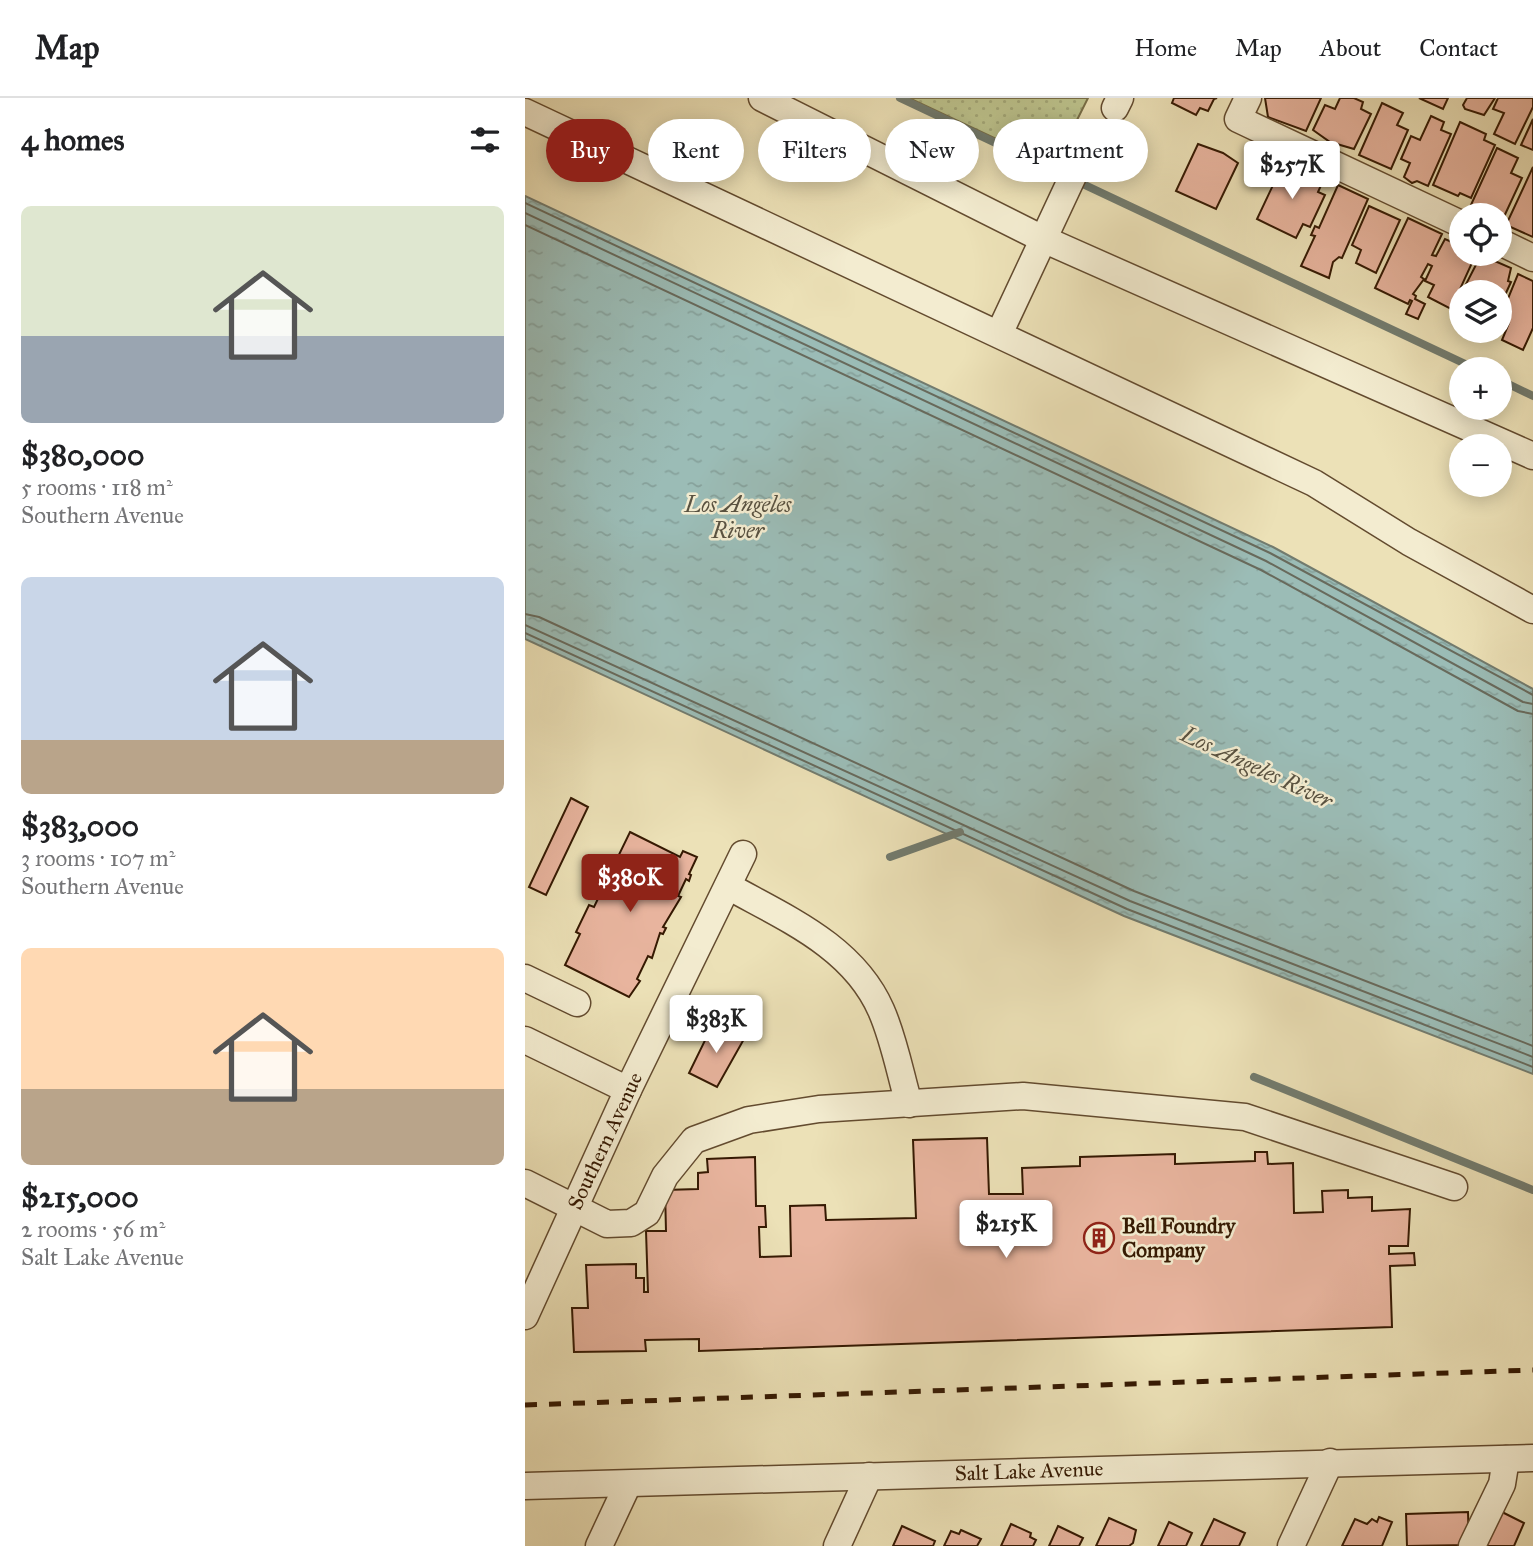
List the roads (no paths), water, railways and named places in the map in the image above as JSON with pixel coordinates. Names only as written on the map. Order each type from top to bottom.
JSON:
[{"type":"street","points":[[762,98],[1043,239],[1533,456]]},
{"type":"street","points":[[1248,98],[1238,119],[1449,218]]},
{"type":"street","points":[[525,112],[1314,483],[1409,542],[1533,610]]},
{"type":"street","points":[[999,334],[1043,239],[1063,182]]},
{"type":"street","points":[[1512,248],[1533,258]]},
{"type":"street","name":"Southern Avenue","points":[[525,1317],[628,1090],[743,854]]},
{"type":"street","points":[[729,886],[796,923],[845,958],[881,1009],[909,1104]]},
{"type":"street","points":[[525,978],[577,1003]]},
{"type":"street","points":[[525,1040],[628,1090]]},
{"type":"street","points":[[525,1182],[607,1224],[631,1223],[647,1213],[666,1177],[694,1140],[749,1120],[819,1109],[1023,1096],[1245,1117],[1454,1187]]},
{"type":"street","name":"Salt Lake Avenue","points":[[525,1486],[1533,1458]]},
{"type":"street","points":[[1472,1546],[1502,1484],[1506,1459]]},
{"type":"street","points":[[1291,1546],[1330,1462]]},
{"type":"street","points":[[837,1546],[869,1476]]},
{"type":"street","points":[[599,1546],[628,1484]]},
{"type":"water","name":"Los Angeles River","points":[[525,196],[1273,547],[1533,689],[1533,1074],[1124,916],[525,639]]},
{"type":"waterway","points":[[900,98],[1450,357]]},
{"type":"waterway","points":[[1512,386],[1533,396]]},
{"type":"waterway","points":[[890,857],[960,832]]},
{"type":"waterway","points":[[1254,1077],[1533,1190]]},
{"type":"railway","points":[[525,1405],[1533,1370]]},
{"type":"place","name":"Bell Foundry Company","points":[[1099,1238]]}]
